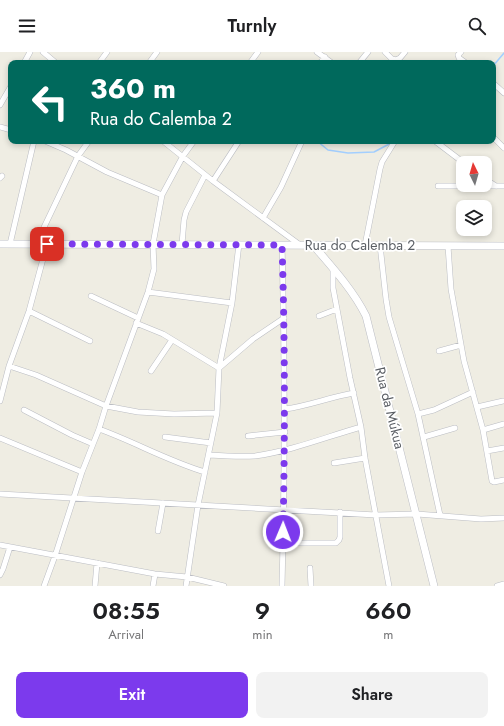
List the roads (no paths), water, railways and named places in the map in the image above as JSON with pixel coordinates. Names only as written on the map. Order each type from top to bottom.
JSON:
[{"type":"main road","name":"Rua do Calemba 2","points":[[0,244],[504,246]]},
{"type":"main road","name":"Rua da Múkua","points":[[313,245],[360,304],[366,316],[434,586]]},
{"type":"street","points":[[43,52],[52,60]]},
{"type":"street","points":[[317,52],[328,60]]},
{"type":"street","points":[[361,60],[368,52]]},
{"type":"street","points":[[385,52],[392,59],[396,60],[405,52]]},
{"type":"street","points":[[461,52],[458,56],[462,60]]},
{"type":"street","points":[[496,86],[504,93]]},
{"type":"street","points":[[0,105],[8,91]]},
{"type":"street","points":[[496,140],[504,148]]},
{"type":"street","points":[[10,244],[33,144]]},
{"type":"street","points":[[52,144],[107,172],[162,194]]},
{"type":"street","points":[[36,244],[78,156],[87,144]]},
{"type":"street","points":[[166,144],[300,245]]},
{"type":"street","points":[[44,586],[82,472],[148,292],[154,269],[153,244],[162,194],[183,156],[192,144]]},
{"type":"street","points":[[213,180],[237,144]]},
{"type":"street","points":[[264,218],[281,187],[301,144]]},
{"type":"street","points":[[365,245],[380,169],[382,162],[393,144]]},
{"type":"street","points":[[439,144],[456,157]]},
{"type":"street","points":[[182,244],[186,212],[205,174]]},
{"type":"street","points":[[492,184],[497,187]]},
{"type":"street","points":[[438,186],[504,186]]},
{"type":"street","points":[[0,400],[9,366],[29,311],[47,244]]},
{"type":"street","points":[[186,586],[198,505],[217,413],[219,368],[232,303],[239,244]]},
{"type":"street","points":[[282,245],[285,409],[282,586]]},
{"type":"street","points":[[380,246],[386,299],[390,317],[424,437],[440,515]]},
{"type":"street","points":[[448,246],[451,290],[461,345],[483,430],[492,481],[504,480]]},
{"type":"street","points":[[332,267],[333,288],[362,427],[366,458],[389,586]]},
{"type":"street","points":[[148,292],[232,303]]},
{"type":"street","points":[[91,296],[163,334],[219,368]]},
{"type":"street","points":[[319,316],[337,309]]},
{"type":"street","points":[[29,311],[90,341]]},
{"type":"street","points":[[219,368],[253,339],[284,318]]},
{"type":"street","points":[[151,371],[172,340]]},
{"type":"street","points":[[439,351],[461,345]]},
{"type":"street","points":[[9,366],[36,375],[106,406],[138,412],[174,414],[217,413]]},
{"type":"street","points":[[418,414],[434,410],[473,392]]},
{"type":"street","points":[[285,409],[305,406],[337,396],[354,393]]},
{"type":"street","points":[[477,407],[503,401]]},
{"type":"street","points":[[24,410],[72,435],[93,444]]},
{"type":"street","points":[[483,430],[504,424]]},
{"type":"street","points":[[209,455],[249,456],[284,449],[362,427]]},
{"type":"street","points":[[424,437],[455,428]]},
{"type":"street","points":[[99,429],[123,438],[175,462],[205,472]]},
{"type":"street","points":[[248,436],[285,432]]},
{"type":"street","points":[[165,436],[212,443]]},
{"type":"street","points":[[0,438],[82,472]]},
{"type":"street","points":[[487,451],[504,448]]},
{"type":"street","points":[[334,463],[366,458]]},
{"type":"street","points":[[0,494],[376,515],[417,514],[481,519],[504,518]]},
{"type":"street","points":[[158,531],[163,503]]},
{"type":"street","points":[[283,543],[336,542],[340,537],[340,512]]},
{"type":"street","points":[[0,545],[97,564],[156,574],[187,577],[224,586]]},
{"type":"street","points":[[0,575],[10,547]]},
{"type":"street","points":[[95,586],[97,564]]},
{"type":"street","points":[[310,568],[311,586]]},
{"type":"street","points":[[153,586],[156,574]]},
{"type":"street","points":[[497,586],[504,584]]},
{"type":"waterway","points":[[496,62],[504,53]]},
{"type":"waterway","points":[[321,144],[328,150],[348,153],[374,152],[389,144]]}]
